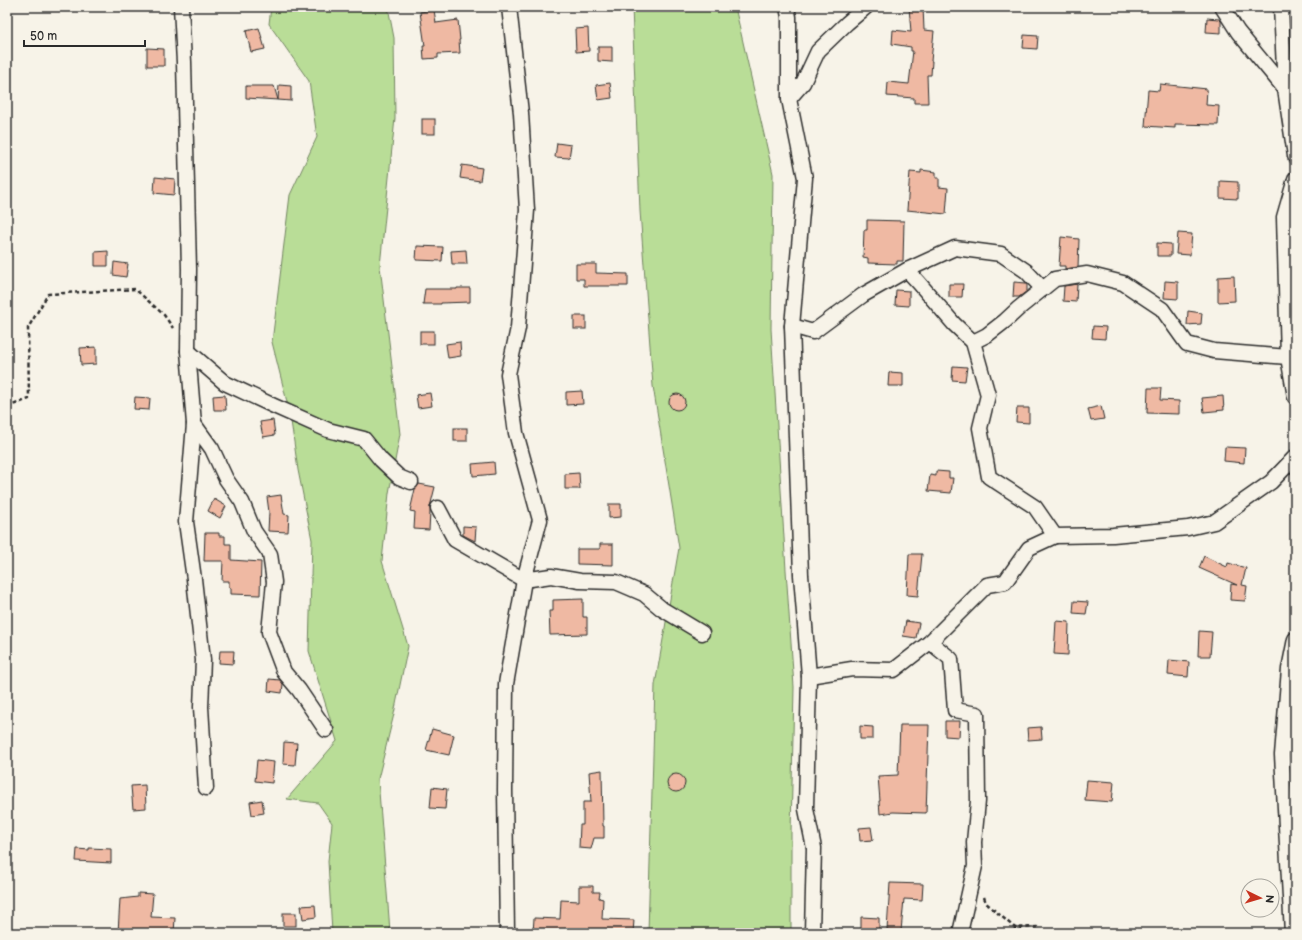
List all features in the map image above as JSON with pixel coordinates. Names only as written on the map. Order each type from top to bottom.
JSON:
[{"type":"street","points":[[181,7],[184,62],[189,254],[188,351],[194,424],[186,522],[203,660],[201,707],[206,788]]},
{"type":"street","points":[[507,933],[505,790],[506,684],[524,580],[540,520],[516,433],[508,374],[518,328],[527,210],[521,113],[510,7]]},
{"type":"street","points":[[786,7],[789,17],[789,99],[805,178],[792,326],[801,575],[809,676],[806,809],[814,848],[812,933]]},
{"type":"street","points":[[789,99],[803,83],[818,51],[866,7]]},
{"type":"street","points":[[1222,7],[1238,32],[1285,89]]},
{"type":"street","points":[[1281,7],[1285,89],[1295,156]]},
{"type":"street","points":[[1295,179],[1284,217],[1288,357],[1295,397]]},
{"type":"street","points":[[792,326],[813,332],[863,295],[907,270],[955,248],[1001,254],[1026,271],[1043,289]]},
{"type":"street","points":[[907,270],[954,324],[973,342],[988,395],[980,428],[989,477],[1035,507],[1055,536]]},
{"type":"street","points":[[973,342],[988,335],[1055,279],[1087,274],[1124,283],[1162,309],[1187,344],[1214,351],[1288,357]]},
{"type":"street","points":[[188,351],[225,383],[328,430],[364,439],[381,460],[399,477],[412,482]]},
{"type":"street","points":[[194,424],[212,449],[226,479],[242,502],[254,531],[270,554],[274,582],[269,632],[284,672],[299,690],[326,730]]},
{"type":"street","points":[[809,676],[852,669],[894,670],[930,642],[987,586],[1005,582],[1029,548],[1055,536],[1113,535],[1188,528],[1214,522],[1271,482],[1295,457]]},
{"type":"street","points":[[438,508],[455,540],[524,580],[551,576],[580,582],[616,582],[644,594],[662,609],[702,633]]},
{"type":"street","points":[[1292,933],[1282,755],[1289,669],[1295,640]]},
{"type":"street","points":[[930,642],[951,659],[956,710],[977,714],[978,801],[974,842],[975,866],[960,933]]},
{"type":"path","points":[[7,407],[29,399],[28,328],[48,294],[135,289],[164,315],[188,351]]},
{"type":"path","points":[[983,895],[986,903],[1015,928],[1037,927],[1040,933]]},
{"type":"green space","points":[[271,7],[388,7],[394,38],[395,118],[380,266],[400,434],[389,493],[382,561],[408,646],[394,714],[378,779],[390,933],[332,933],[328,861],[332,823],[318,803],[287,799],[337,741],[309,651],[312,540],[298,470],[290,414],[272,342],[290,195],[317,137],[309,81],[269,24]]},
{"type":"green space","points":[[632,7],[735,7],[773,174],[771,329],[794,687],[791,833],[791,933],[648,933],[655,685],[679,548],[653,386],[640,211]]},
{"type":"building","points":[[909,7],[923,7],[924,30],[934,31],[931,75],[927,75],[928,103],[914,103],[914,98],[887,96],[888,82],[909,84],[913,51],[911,51],[911,47],[892,44],[893,30],[911,32]]},
{"type":"building","points":[[434,10],[436,23],[458,20],[460,53],[438,54],[438,58],[424,59],[423,46],[425,46],[420,12]]},
{"type":"building","points":[[1207,18],[1219,19],[1221,21],[1221,33],[1206,32]]},
{"type":"building","points":[[259,28],[265,49],[251,52],[246,31]]},
{"type":"building","points":[[588,28],[589,51],[576,52],[575,29]]},
{"type":"building","points":[[1024,35],[1038,36],[1037,49],[1023,48]]},
{"type":"building","points":[[598,47],[612,47],[612,62],[598,61]]},
{"type":"building","points":[[147,48],[164,49],[164,66],[147,66]]},
{"type":"building","points":[[610,83],[612,98],[598,100],[596,85]]},
{"type":"building","points":[[1160,84],[1207,89],[1206,105],[1219,106],[1218,125],[1175,124],[1175,128],[1145,126],[1148,90],[1159,91]]},
{"type":"building","points":[[279,85],[291,86],[291,101],[278,100]]},
{"type":"building","points":[[246,86],[274,86],[278,100],[246,98]]},
{"type":"building","points":[[422,119],[435,119],[435,134],[422,134]]},
{"type":"building","points":[[557,143],[571,145],[569,158],[555,157]]},
{"type":"building","points":[[462,165],[482,168],[480,181],[460,178]]},
{"type":"building","points":[[921,170],[936,172],[936,178],[939,178],[939,187],[948,188],[946,214],[907,210],[910,172],[921,173]]},
{"type":"building","points":[[155,177],[175,179],[174,195],[154,193]]},
{"type":"building","points":[[1220,181],[1238,182],[1238,199],[1220,198]]},
{"type":"building","points":[[867,220],[904,221],[903,261],[897,261],[897,264],[868,263],[868,258],[863,257],[864,230],[867,230]]},
{"type":"building","points":[[1178,233],[1192,234],[1190,255],[1176,254]]},
{"type":"building","points":[[1061,237],[1079,239],[1078,267],[1065,269],[1065,266],[1059,266]]},
{"type":"building","points":[[1157,243],[1171,244],[1171,256],[1157,256]]},
{"type":"building","points":[[417,246],[443,247],[442,261],[416,260]]},
{"type":"building","points":[[466,250],[467,264],[452,264],[451,251]]},
{"type":"building","points":[[108,251],[108,266],[95,266],[95,252]]},
{"type":"building","points":[[114,262],[128,264],[126,277],[113,275]]},
{"type":"building","points":[[576,264],[596,264],[596,273],[628,274],[628,286],[584,286],[584,279],[576,279]]},
{"type":"building","points":[[1234,276],[1235,301],[1218,302],[1218,277]]},
{"type":"building","points":[[1165,281],[1178,282],[1178,299],[1164,298]]},
{"type":"building","points":[[1014,282],[1027,284],[1027,291],[1019,297],[1013,297]]},
{"type":"building","points":[[949,284],[963,284],[962,297],[949,297]]},
{"type":"building","points":[[1077,284],[1076,302],[1063,301],[1064,286]]},
{"type":"building","points":[[470,288],[470,302],[423,304],[425,289]]},
{"type":"building","points":[[896,290],[909,291],[909,306],[895,305]]},
{"type":"building","points":[[1188,311],[1202,313],[1201,324],[1187,325]]},
{"type":"building","points":[[574,316],[586,316],[586,329],[574,329]]},
{"type":"building","points":[[1093,326],[1106,327],[1105,339],[1092,338]]},
{"type":"building","points":[[420,331],[434,331],[434,344],[420,344]]},
{"type":"building","points":[[460,342],[461,356],[448,358],[446,344]]},
{"type":"building","points":[[96,347],[96,364],[81,365],[80,348]]},
{"type":"building","points":[[953,366],[967,367],[965,381],[952,380]]},
{"type":"building","points":[[889,372],[903,373],[903,386],[888,386]]},
{"type":"building","points":[[1148,388],[1161,388],[1160,400],[1179,401],[1179,414],[1147,413]]},
{"type":"building","points":[[582,391],[583,404],[566,405],[566,392]]},
{"type":"building","points":[[430,393],[432,406],[418,408],[416,395]]},
{"type":"building","points":[[674,394],[680,394],[685,399],[683,408],[680,410],[674,410],[669,405],[669,399]]},
{"type":"building","points":[[225,395],[226,410],[214,410],[213,396]]},
{"type":"building","points":[[1223,396],[1224,410],[1204,412],[1202,398]]},
{"type":"building","points":[[135,397],[150,398],[149,410],[134,409]]},
{"type":"building","points":[[1101,406],[1104,419],[1091,421],[1088,409]]},
{"type":"building","points":[[1017,408],[1029,408],[1029,423],[1016,422]]},
{"type":"building","points":[[273,420],[275,435],[263,437],[260,422]]},
{"type":"building","points":[[454,428],[467,428],[467,441],[454,441]]},
{"type":"building","points":[[1225,447],[1245,448],[1244,463],[1224,461]]},
{"type":"building","points":[[494,462],[495,474],[473,476],[472,464]]},
{"type":"building","points":[[936,471],[949,472],[949,478],[953,478],[951,493],[928,491],[930,475],[936,476]]},
{"type":"building","points":[[579,473],[580,489],[565,489],[565,474]]},
{"type":"building","points":[[419,484],[435,487],[430,507],[429,530],[414,529],[415,512],[410,511],[415,489]]},
{"type":"building","points":[[281,495],[284,514],[289,515],[288,532],[268,531],[269,512],[267,497]]},
{"type":"building","points":[[214,499],[226,506],[220,518],[208,511]]},
{"type":"building","points":[[609,504],[621,504],[621,517],[609,518]]},
{"type":"building","points":[[463,526],[476,527],[475,541],[463,535]]},
{"type":"building","points":[[205,533],[219,533],[219,536],[225,536],[225,544],[231,544],[231,560],[261,562],[260,595],[231,594],[229,581],[222,581],[223,561],[204,561]]},
{"type":"building","points":[[600,544],[613,544],[613,565],[577,564],[577,549],[600,549]]},
{"type":"building","points":[[909,554],[922,554],[918,596],[907,595]]},
{"type":"building","points":[[1204,556],[1227,567],[1228,563],[1246,568],[1242,585],[1247,586],[1245,601],[1230,600],[1231,584],[1237,585],[1199,568]]},
{"type":"building","points":[[583,599],[583,617],[587,617],[587,634],[550,635],[549,611],[553,611],[553,600]]},
{"type":"building","points":[[1074,601],[1088,602],[1086,614],[1073,613]]},
{"type":"building","points":[[906,621],[919,623],[916,638],[903,636]]},
{"type":"building","points":[[1056,621],[1069,622],[1068,655],[1054,654]]},
{"type":"building","points":[[1199,631],[1212,632],[1210,656],[1198,656]]},
{"type":"building","points":[[220,651],[234,651],[233,664],[219,663]]},
{"type":"building","points":[[1169,660],[1189,662],[1188,677],[1168,675]]},
{"type":"building","points":[[269,679],[280,680],[283,684],[282,693],[268,691]]},
{"type":"building","points":[[945,721],[960,721],[959,737],[945,736]]},
{"type":"building","points":[[900,725],[929,725],[926,813],[893,812],[880,814],[878,776],[898,775]]},
{"type":"building","points":[[860,726],[873,727],[873,739],[860,739]]},
{"type":"building","points":[[1041,727],[1042,739],[1028,740],[1027,728]]},
{"type":"building","points":[[432,729],[454,735],[449,755],[426,750]]},
{"type":"building","points":[[284,742],[297,743],[295,765],[283,764]]},
{"type":"building","points":[[257,760],[274,762],[272,783],[255,781]]},
{"type":"building","points":[[602,770],[604,838],[594,838],[591,849],[579,848],[580,825],[583,825],[583,802],[591,802],[589,772]]},
{"type":"building","points":[[676,774],[682,777],[685,783],[682,789],[676,792],[670,789],[667,783],[670,777]]},
{"type":"building","points":[[1087,780],[1114,782],[1112,802],[1085,800]]},
{"type":"building","points":[[145,785],[146,808],[133,809],[131,786]]},
{"type":"building","points":[[432,787],[447,789],[445,809],[430,808]]},
{"type":"building","points":[[262,800],[264,813],[252,815],[250,802]]},
{"type":"building","points":[[871,827],[873,840],[860,841],[859,828]]},
{"type":"building","points":[[89,848],[111,849],[111,863],[76,861],[77,849],[89,850]]},
{"type":"building","points":[[890,883],[923,884],[922,900],[904,899],[901,931],[887,930]]},
{"type":"building","points":[[579,886],[593,886],[593,892],[600,892],[599,898],[603,899],[602,919],[634,920],[633,933],[533,933],[534,918],[560,919],[561,900],[579,901]]},
{"type":"building","points":[[138,893],[153,894],[151,917],[175,918],[174,933],[118,933],[120,899],[138,897]]},
{"type":"building","points":[[315,905],[316,917],[303,919],[301,906]]},
{"type":"building","points":[[283,913],[296,913],[296,926],[283,926]]},
{"type":"building","points":[[861,917],[879,918],[879,931],[861,929]]}]
